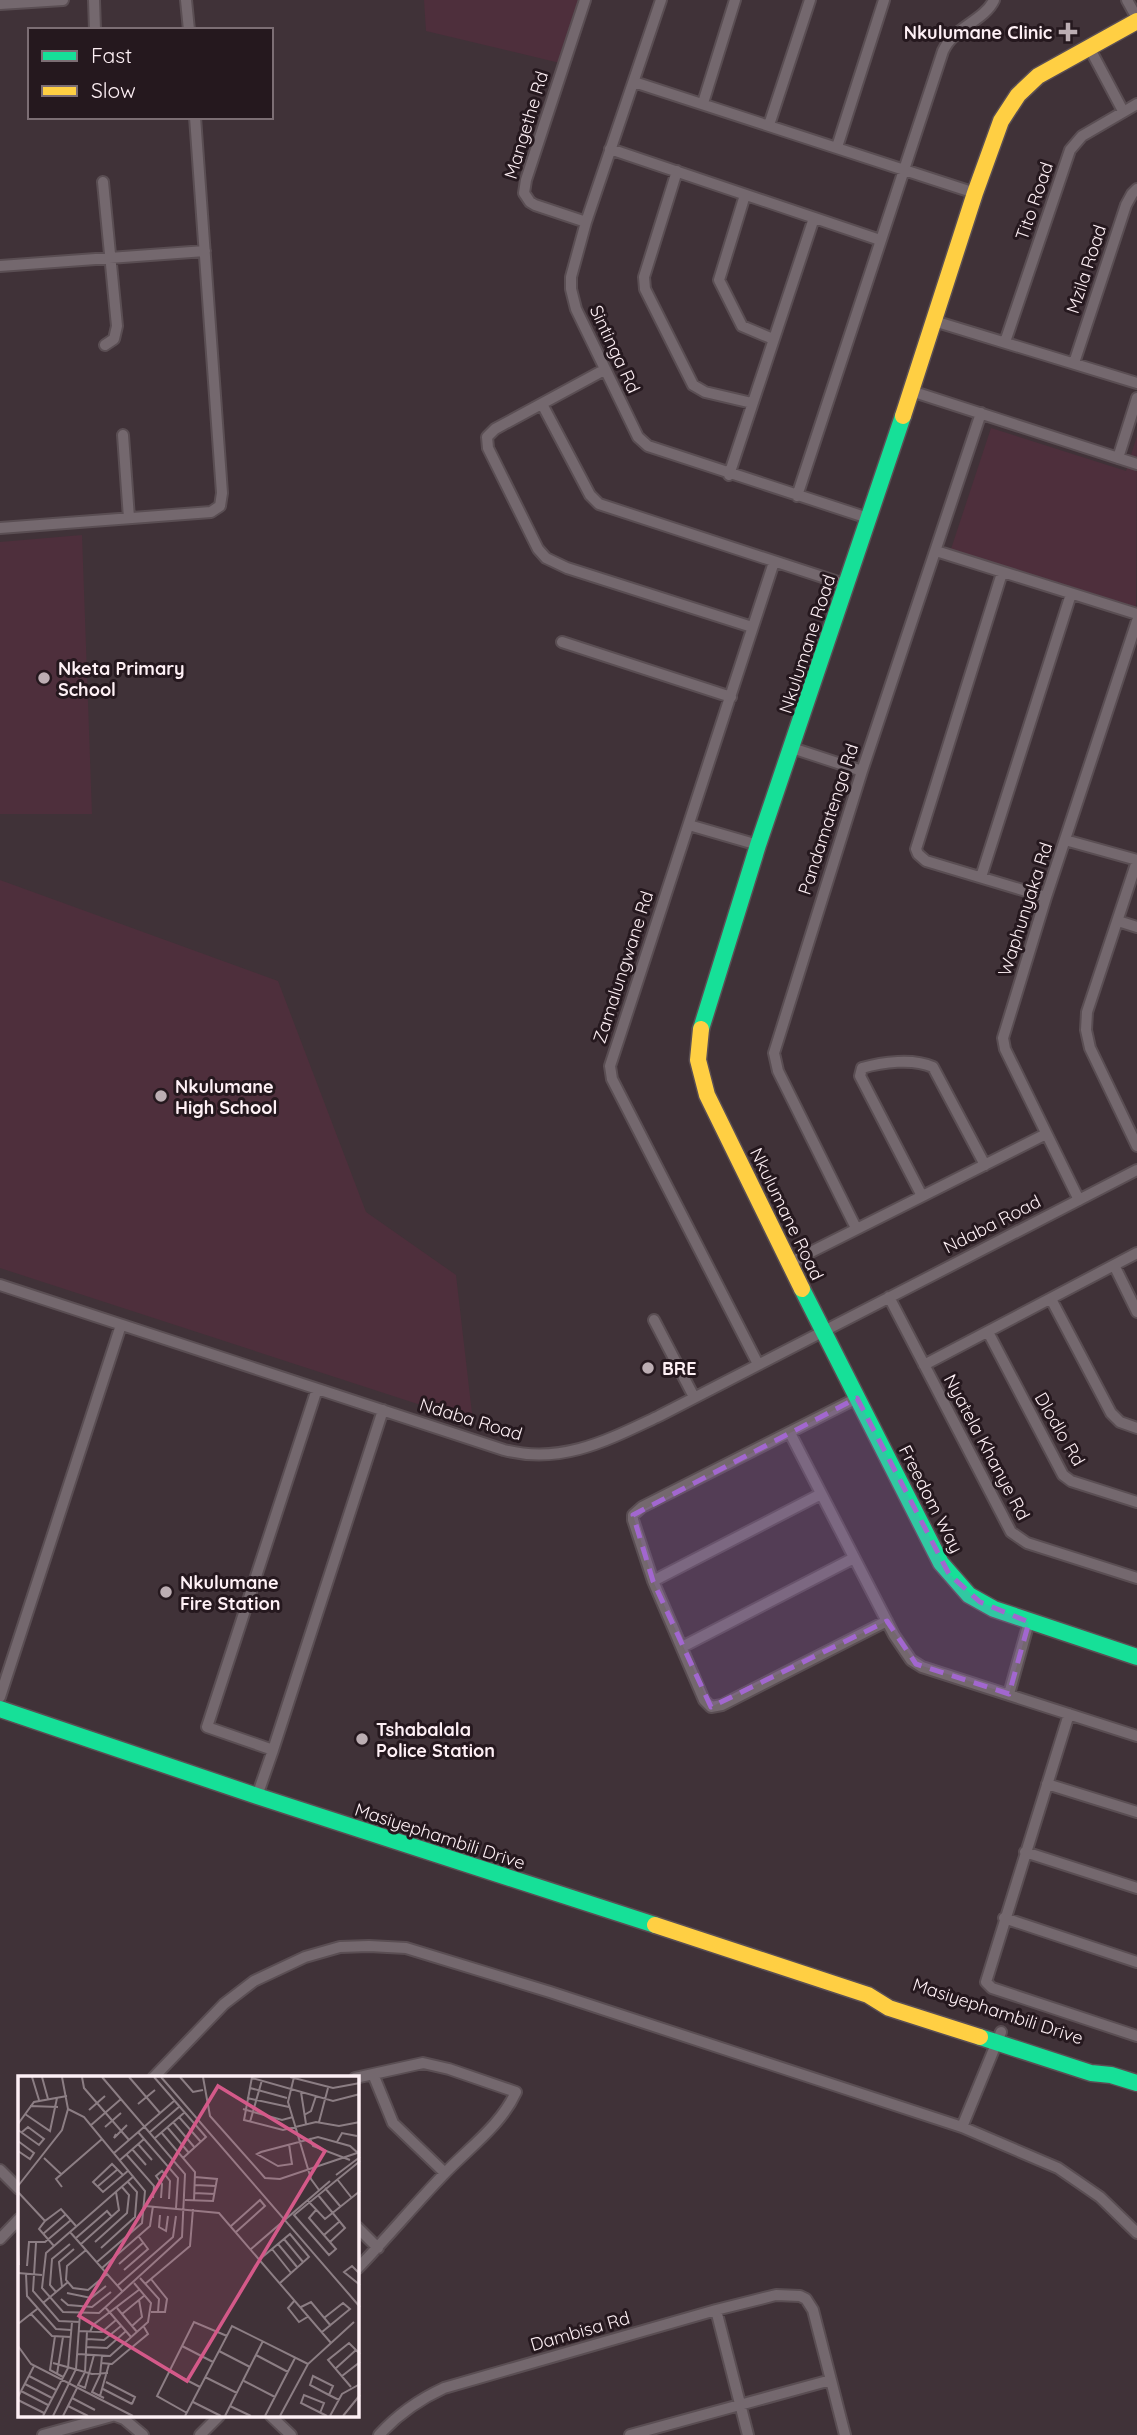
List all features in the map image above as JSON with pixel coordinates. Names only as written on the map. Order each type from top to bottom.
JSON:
[{"type":"street","points":[[0,4],[63,0]]},
{"type":"street","points":[[94,0],[95,28]]},
{"type":"street","points":[[186,0],[189,28]]},
{"type":"street","name":"Mangethe Rd","points":[[585,0],[524,193],[535,205],[586,222]]},
{"type":"street","name":"Sintinga Rd","points":[[661,0],[586,222],[571,277],[576,309],[642,442],[654,450],[868,519]]},
{"type":"street","points":[[702,103],[736,0]]},
{"type":"street","points":[[769,125],[810,0]]},
{"type":"street","points":[[837,147],[884,0]]},
{"type":"street","points":[[797,496],[946,43],[988,9],[994,0]]},
{"type":"street","points":[[1127,0],[1137,19]]},
{"type":"street","name":"Nkulumane Road","points":[[824,1331],[707,1095],[698,1066],[699,1037],[758,845],[1001,121],[1013,102],[1038,76],[1137,19]]},
{"type":"street","points":[[1089,47],[1123,111]]},
{"type":"street","points":[[634,82],[975,193]]},
{"type":"street","name":"Tito Road","points":[[1005,342],[1070,150],[1082,136],[1137,104]]},
{"type":"street","points":[[0,528],[211,512],[220,506],[222,500],[195,119]]},
{"type":"street","points":[[610,149],[880,240]]},
{"type":"street","points":[[677,172],[644,277],[645,289],[693,385],[705,392],[752,403]]},
{"type":"street","points":[[103,182],[117,326],[114,339],[105,345]]},
{"type":"street","name":"Mzila Road","points":[[1074,363],[1126,205],[1137,190]]},
{"type":"street","points":[[746,195],[719,280],[742,326],[774,339]]},
{"type":"street","points":[[729,475],[814,218]]},
{"type":"street","points":[[0,266],[205,251]]},
{"type":"street","points":[[934,321],[1137,383]]},
{"type":"street","points":[[604,370],[495,429],[487,437],[534,544],[541,554],[552,562],[582,574],[752,627]]},
{"type":"street","points":[[911,391],[1137,464]]},
{"type":"street","points":[[1118,458],[1137,398]]},
{"type":"street","points":[[542,404],[590,495],[599,504],[847,585]]},
{"type":"street","name":"Pandamatenga Rd","points":[[856,1228],[778,1071],[774,1053],[862,771],[981,413]]},
{"type":"street","points":[[123,435],[129,518]]},
{"type":"street","points":[[936,551],[1137,614]]},
{"type":"street","name":"Zamalungwane Rd","points":[[758,1364],[610,1072],[612,1058],[774,562]]},
{"type":"street","points":[[1002,573],[917,842],[918,855],[926,861],[1046,897]]},
{"type":"street","points":[[981,877],[1071,594]]},
{"type":"street","name":"Waphunyaka Rd","points":[[1079,1200],[1005,1049],[1003,1038],[1046,897],[1137,621]]},
{"type":"street","points":[[562,642],[731,697]]},
{"type":"street","points":[[792,748],[862,771]]},
{"type":"street","points":[[689,825],[758,845]]},
{"type":"street","points":[[1065,840],[1137,860],[1087,1013],[1086,1030],[1090,1048],[1137,1146]]},
{"type":"street","points":[[1118,921],[1137,927]]},
{"type":"street","points":[[922,1196],[860,1076],[862,1068],[900,1062],[923,1063],[933,1067],[985,1164]]},
{"type":"street","points":[[789,1263],[1046,1134]]},
{"type":"street","name":"Ndaba Road","points":[[0,1286],[504,1450],[536,1456],[554,1455],[600,1442],[659,1416],[1137,1170]]},
{"type":"street","points":[[924,1365],[1137,1253]]},
{"type":"street","points":[[1114,1265],[1137,1311]]},
{"type":"street","name":"Nyatela Khanye Rd","points":[[889,1297],[1011,1532],[1027,1543],[1137,1578]]},
{"type":"street","points":[[1051,1298],[1111,1413],[1120,1422],[1137,1428]]},
{"type":"street","points":[[654,1320],[694,1398]]},
{"type":"street","points":[[0,1698],[121,1325]]},
{"type":"street","name":"Freedom Way","points":[[824,1331],[949,1574],[980,1602],[1029,1622],[1137,1657]]},
{"type":"street","name":"Dlodlo Rd","points":[[988,1332],[1063,1475],[1071,1481],[1137,1502]]},
{"type":"street","points":[[273,1750],[207,1727],[317,1389]]},
{"type":"street","points":[[857,1398],[637,1511],[633,1515],[634,1526],[653,1581],[707,1705],[715,1707],[887,1622]]},
{"type":"street","points":[[257,1796],[383,1410]]},
{"type":"street","points":[[790,1433],[900,1646],[916,1664],[1137,1736]]},
{"type":"street","points":[[653,1581],[821,1494]]},
{"type":"street","points":[[682,1647],[854,1558]]},
{"type":"street","points":[[1009,1694],[1029,1622]]},
{"type":"street","name":"Masiyephambili Drive","points":[[0,1709],[868,1996],[892,1997],[1000,2038],[1094,2063],[1111,2075],[1137,2083]]},
{"type":"street","points":[[1069,1714],[986,1979],[989,1986],[1137,2036]]},
{"type":"street","points":[[1047,1784],[1137,1812]]},
{"type":"street","points":[[1025,1852],[1137,1888]]},
{"type":"street","points":[[1004,1918],[1137,1962]]},
{"type":"street","points":[[155,2076],[224,2004],[254,1981],[305,1958],[340,1947],[405,1948],[550,1992],[962,2127],[1058,2168],[1100,2197],[1137,2233]]},
{"type":"street","points":[[962,2127],[1000,2038]]},
{"type":"street","points":[[359,2077],[423,2063],[516,2092],[496,2123],[359,2267]]},
{"type":"street","points":[[373,2074],[393,2123],[445,2174]]},
{"type":"street","points":[[0,2170],[18,2188]]},
{"type":"street","points":[[0,2239],[18,2220]]},
{"type":"street","points":[[359,2229],[378,2248]]},
{"type":"street","name":"Dambisa Rd","points":[[379,2435],[414,2403],[444,2388],[776,2295],[800,2296],[806,2299],[813,2310],[831,2380]]},
{"type":"street","points":[[716,2310],[748,2435]]},
{"type":"street","points":[[631,2435],[831,2380],[845,2435]]},
{"type":"street","points":[[43,2435],[107,2418]]},
{"type":"street","points":[[121,2418],[143,2435]]},
{"type":"street","points":[[200,2435],[217,2418]]},
{"type":"street","points":[[273,2418],[291,2435]]},
{"type":"highlighted area","points":[[857,1398],[949,1574],[980,1602],[1029,1622],[1009,1694],[916,1664],[887,1621],[711,1707],[653,1581],[633,1515]]},
{"type":"shaded area","points":[[424,0],[582,0],[560,63],[426,31]]},
{"type":"shaded area","points":[[991,428],[1126,471],[1137,436],[1136,607],[951,549]]},
{"type":"shaded area","name":"Nketa Primary School","points":[[82,535],[92,814],[0,814],[0,542]]},
{"type":"shaded area","name":"Nkulumane High School","points":[[0,880],[278,981],[366,1212],[456,1275],[473,1422],[0,1268]]},
{"type":"traffic: fast","points":[[701,1029],[758,845],[903,416]]},
{"type":"traffic: fast","points":[[802,1289],[941,1563],[969,1595],[994,1609],[1137,1657]]},
{"type":"traffic: fast","points":[[0,1709],[257,1796],[655,1925]]},
{"type":"traffic: fast","points":[[980,2037],[1091,2073],[1111,2075],[1137,2083]]},
{"type":"traffic: slow","points":[[903,416],[1001,121],[1018,95],[1038,76],[1137,21]]},
{"type":"traffic: slow","points":[[701,1029],[698,1060],[707,1095],[802,1289]]},
{"type":"traffic: slow","points":[[655,1925],[868,1995],[889,2008],[980,2037]]},
{"type":"place","name":"Nkulumane Clinic","points":[[1068,32]]},
{"type":"place","name":"Nketa Primary School","points":[[44,678]]},
{"type":"place","name":"Nkulumane High School","points":[[161,1096]]},
{"type":"place","name":"BRE","points":[[648,1368]]},
{"type":"place","name":"Nkulumane Fire Station","points":[[166,1592]]},
{"type":"place","name":"Tshabalala Police Station","points":[[362,1739]]}]
